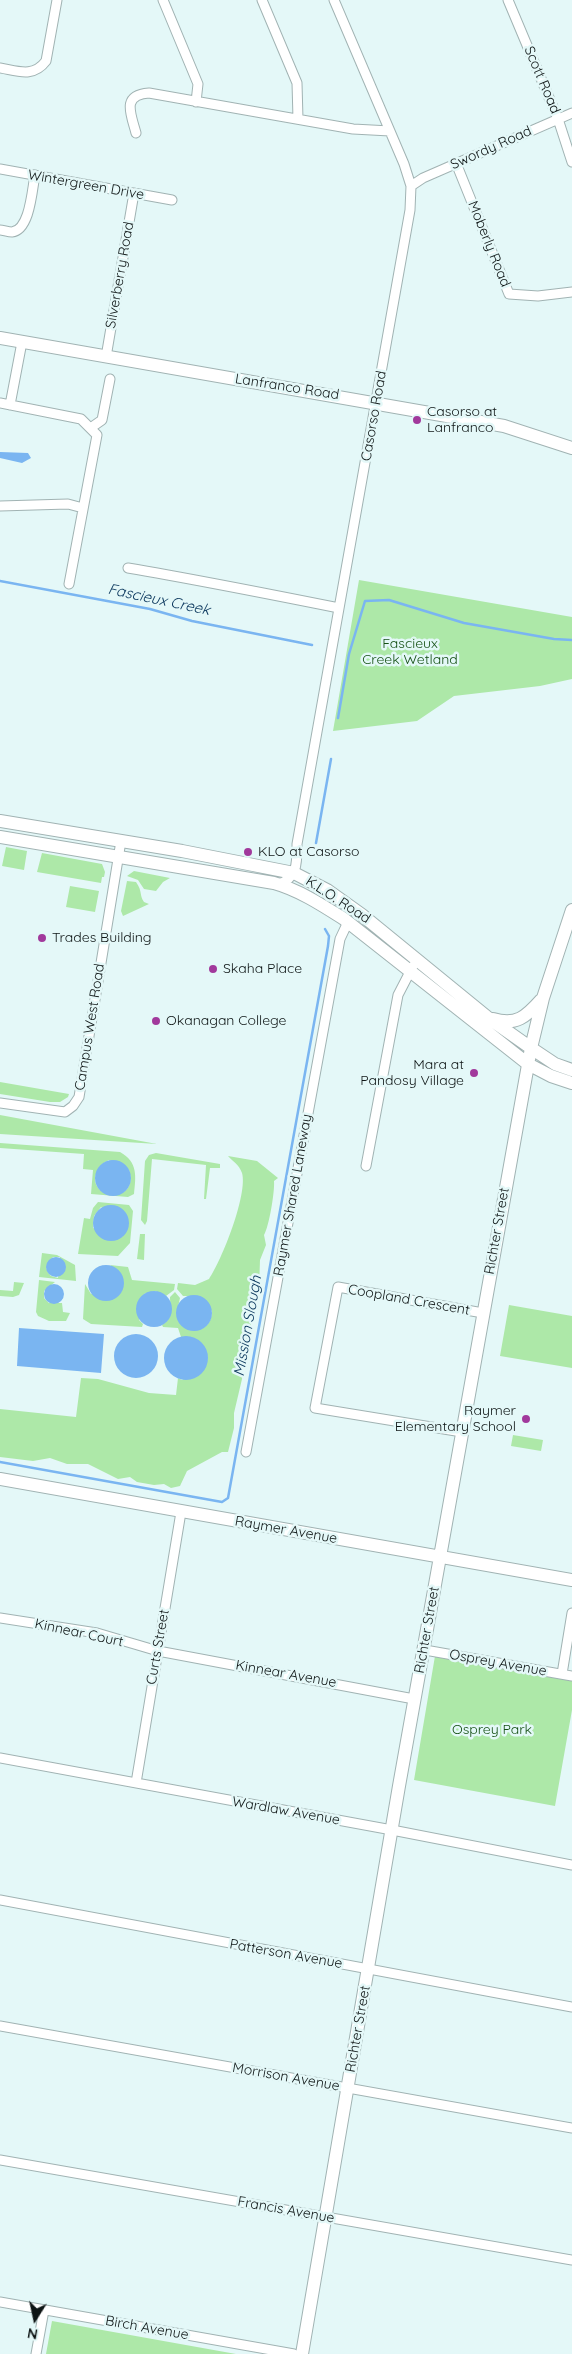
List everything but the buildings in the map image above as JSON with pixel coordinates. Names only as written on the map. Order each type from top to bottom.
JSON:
[{"type":"main road","name":"Lanfranco Road","points":[[0,338],[377,402],[504,426],[572,448]]},
{"type":"main road","name":"K.L.O. Road","points":[[0,821],[289,872],[327,890],[362,914],[487,1017],[555,1064],[572,1070]]},
{"type":"main road","name":"K.L.O. Road","points":[[0,837],[278,884],[318,902],[348,922],[528,1064],[551,1076],[572,1083]]},
{"type":"main road","name":"Richter Street","points":[[302,2354],[414,1699],[425,1650],[528,1064],[543,998],[572,910]]},
{"type":"main road","points":[[487,1017],[505,1023],[520,1020],[530,1013],[543,998]]},
{"type":"main road","name":"Raymer Avenue","points":[[0,1479],[572,1580]]},
{"type":"street","points":[[0,68],[30,73],[40,69],[46,61],[57,0]]},
{"type":"street","points":[[163,0],[198,84],[196,102]]},
{"type":"street","points":[[262,0],[297,83],[298,119]]},
{"type":"street","name":"Casorso Road","points":[[289,872],[297,844],[410,210],[411,186],[390,131],[334,0]]},
{"type":"street","name":"Scott Road","points":[[508,0],[558,119],[572,162]]},
{"type":"street","points":[[136,133],[130,107],[132,98],[138,94],[149,93],[353,129],[390,131]]},
{"type":"street","name":"Swordy Road","points":[[411,186],[423,178],[456,163],[572,113]]},
{"type":"street","name":"Moberly Road","points":[[456,163],[509,294],[538,296],[572,292]]},
{"type":"street","name":"Wintergreen Drive","points":[[0,170],[172,200]]},
{"type":"street","points":[[0,230],[12,232],[20,229],[27,219],[35,175]]},
{"type":"street","name":"Silverberry Road","points":[[106,357],[134,193]]},
{"type":"street","points":[[10,405],[22,342]]},
{"type":"street","points":[[92,427],[102,420],[110,379]]},
{"type":"street","points":[[0,403],[81,419],[92,427],[97,435],[69,584]]},
{"type":"street","points":[[0,506],[68,504],[83,508]]},
{"type":"street","points":[[128,568],[243,587],[281,597],[339,608]]},
{"type":"street","name":"Campus West Road","points":[[0,1103],[65,1112],[73,1106],[78,1097],[121,842]]},
{"type":"street","points":[[278,884],[285,883],[289,872]]},
{"type":"street","name":"Raymer Shared Laneway","points":[[246,1452],[340,938],[348,922]]},
{"type":"street","points":[[366,1166],[398,995],[409,972],[418,960]]},
{"type":"street","name":"Coopland Crescent","points":[[462,1432],[315,1408],[338,1287],[483,1313]]},
{"type":"street","name":"Curts Street","points":[[136,1783],[181,1512]]},
{"type":"street","points":[[562,1674],[572,1613]]},
{"type":"street","name":"Kinnear Court","points":[[0,1618],[96,1633],[158,1651]]},
{"type":"street","name":"Osprey Avenue","points":[[425,1650],[572,1676]]},
{"type":"street","name":"Kinnear Avenue","points":[[158,1651],[414,1699]]},
{"type":"street","name":"Wardlaw Avenue","points":[[0,1758],[572,1865]]},
{"type":"street","name":"Patterson Avenue","points":[[0,1900],[572,2007]]},
{"type":"street","name":"Morrison Avenue","points":[[0,2026],[572,2128]]},
{"type":"street","name":"Francis Avenue","points":[[0,2160],[572,2260]]},
{"type":"street","name":"Birch Avenue","points":[[0,2302],[294,2354]]},
{"type":"street","points":[[36,2354],[44,2310]]},
{"type":"green space","name":"Fascieux Creek Wetland","points":[[359,580],[572,617],[572,679],[540,686],[454,696],[417,721],[333,731]]},
{"type":"green space","points":[[6,847],[27,851],[24,870],[2,866]]},
{"type":"green space","points":[[42,853],[102,864],[105,872],[104,877],[102,877],[101,883],[37,872]]},
{"type":"green space","points":[[134,871],[170,878],[163,882],[156,891],[144,889],[138,880],[127,876]]},
{"type":"green space","points":[[127,881],[136,882],[144,902],[149,904],[123,916],[121,911]]},
{"type":"green space","points":[[70,886],[99,891],[95,912],[66,907]]},
{"type":"green space","points":[[0,1082],[69,1094],[68,1097],[60,1102],[50,1102],[0,1094]]},
{"type":"green space","points":[[0,1115],[157,1144],[0,1134]]},
{"type":"green space","points":[[0,1143],[120,1152],[133,1165],[135,1175],[134,1194],[128,1197],[91,1194],[93,1170],[83,1169],[84,1154],[0,1148]],"holes":[[[109,1160],[129,1170],[130,1181],[127,1189],[121,1193],[106,1193],[99,1189],[96,1183],[96,1174],[98,1169]]]},
{"type":"green space","points":[[156,1153],[220,1164],[220,1168],[210,1168],[206,1199],[204,1199],[206,1165],[152,1159],[147,1221],[145,1225],[141,1220],[145,1161],[149,1155]]},
{"type":"green space","points":[[228,1156],[257,1161],[278,1178],[274,1181],[274,1193],[268,1225],[264,1235],[266,1245],[260,1260],[259,1289],[251,1313],[251,1327],[244,1356],[242,1379],[234,1413],[234,1428],[228,1452],[222,1452],[187,1471],[180,1486],[171,1488],[164,1484],[154,1485],[137,1482],[130,1477],[118,1479],[88,1464],[67,1464],[50,1458],[33,1461],[0,1457],[0,1409],[76,1417],[81,1378],[98,1379],[149,1393],[176,1395],[178,1378],[182,1380],[208,1359],[206,1351],[198,1341],[181,1337],[178,1328],[163,1327],[162,1325],[170,1316],[170,1297],[175,1292],[180,1298],[178,1307],[189,1330],[198,1330],[206,1326],[212,1316],[212,1311],[190,1296],[183,1296],[177,1289],[178,1283],[195,1285],[209,1279],[227,1243],[238,1211],[243,1183],[241,1170]]},
{"type":"green space","points":[[98,1202],[129,1205],[133,1211],[130,1243],[118,1256],[78,1254],[84,1218],[90,1219],[93,1208]],"holes":[[[101,1207],[128,1226],[122,1237],[93,1228],[94,1216]]]},
{"type":"green space","points":[[140,1234],[145,1234],[144,1260],[137,1259]]},
{"type":"green space","points":[[42,1253],[57,1255],[75,1265],[76,1281],[39,1277]],"holes":[[[53,1257],[60,1257],[58,1278],[51,1276],[47,1271],[47,1266]]]},
{"type":"green space","points":[[110,1265],[128,1267],[132,1280],[175,1284],[174,1290],[166,1296],[155,1291],[144,1294],[139,1320],[143,1324],[142,1327],[91,1324],[83,1319],[85,1284],[91,1294],[121,1292],[123,1280],[117,1270]]},
{"type":"green space","points":[[39,1280],[55,1282],[44,1291],[44,1298],[49,1303],[62,1303],[63,1312],[70,1313],[66,1321],[49,1321],[38,1316],[36,1312]]},
{"type":"green space","points":[[14,1282],[24,1283],[19,1295],[13,1297],[0,1296],[0,1290],[13,1291]]},
{"type":"green space","points":[[509,1305],[572,1316],[572,1368],[500,1356]]},
{"type":"green space","points":[[513,1435],[543,1440],[541,1451],[511,1446]]},
{"type":"green space","name":"Osprey Park","points":[[435,1656],[572,1680],[572,1710],[555,1806],[414,1780]]},
{"type":"green space","points":[[52,2321],[236,2354],[46,2354]]},
{"type":"water","points":[[0,452],[28,453],[31,458],[22,463],[0,458]]},
{"type":"water","points":[[113,1160],[120,1161],[126,1165],[130,1171],[130,1185],[126,1191],[120,1195],[113,1196],[106,1195],[100,1191],[96,1185],[95,1178],[96,1171],[100,1165],[106,1161]]},
{"type":"water","points":[[111,1205],[118,1206],[124,1210],[128,1216],[128,1230],[124,1236],[118,1240],[111,1241],[104,1240],[98,1236],[94,1230],[93,1223],[94,1216],[98,1210],[104,1206]]},
{"type":"water","points":[[52,1257],[60,1257],[66,1263],[66,1271],[60,1277],[52,1277],[46,1271],[46,1263]]},
{"type":"water","points":[[106,1265],[113,1266],[119,1270],[123,1276],[123,1290],[119,1296],[113,1300],[106,1301],[99,1300],[93,1296],[89,1290],[88,1283],[89,1276],[93,1270],[99,1266]]},
{"type":"water","points":[[50,1284],[58,1284],[64,1290],[64,1298],[58,1304],[50,1304],[44,1298],[44,1290]]},
{"type":"water","points":[[154,1291],[161,1292],[167,1296],[171,1302],[171,1316],[167,1322],[161,1326],[154,1327],[147,1326],[141,1322],[137,1316],[136,1309],[137,1302],[141,1296],[147,1292]]},
{"type":"water","points":[[194,1295],[201,1296],[207,1300],[211,1306],[211,1320],[207,1326],[201,1330],[194,1331],[187,1330],[181,1326],[177,1320],[176,1313],[177,1306],[181,1300],[187,1296]]},
{"type":"water","points":[[19,1328],[104,1334],[101,1373],[17,1366]]},
{"type":"water","points":[[136,1334],[148,1338],[154,1344],[158,1356],[154,1368],[148,1374],[136,1378],[124,1374],[118,1368],[114,1356],[118,1344],[124,1338]]},
{"type":"water","points":[[186,1336],[198,1340],[204,1346],[208,1358],[204,1370],[198,1376],[186,1380],[174,1376],[168,1370],[164,1358],[168,1346],[174,1340]]},
{"type":"waterway","name":"Fascieux Creek","points":[[0,581],[150,609],[192,621],[312,645]]},
{"type":"waterway","name":"Fascieux Creek","points":[[338,718],[349,654],[365,601],[389,600],[464,623],[554,639],[572,640]]},
{"type":"waterway","name":"Mission Slough","points":[[316,843],[331,759]]},
{"type":"waterway","name":"Mission Slough","points":[[0,1462],[222,1502],[228,1498],[328,946],[329,936],[325,929]]},
{"type":"place","name":"Casorso at Lanfranco","points":[[417,420]]},
{"type":"place","name":"KLO at Casorso","points":[[248,852]]},
{"type":"place","name":"Trades Building","points":[[42,938]]},
{"type":"place","name":"Skaha Place","points":[[213,969]]},
{"type":"place","name":"Okanagan College","points":[[156,1021]]},
{"type":"place","name":"Mara at Pandosy Village","points":[[474,1073]]},
{"type":"place","name":"Raymer Elementary School","points":[[526,1419]]}]
